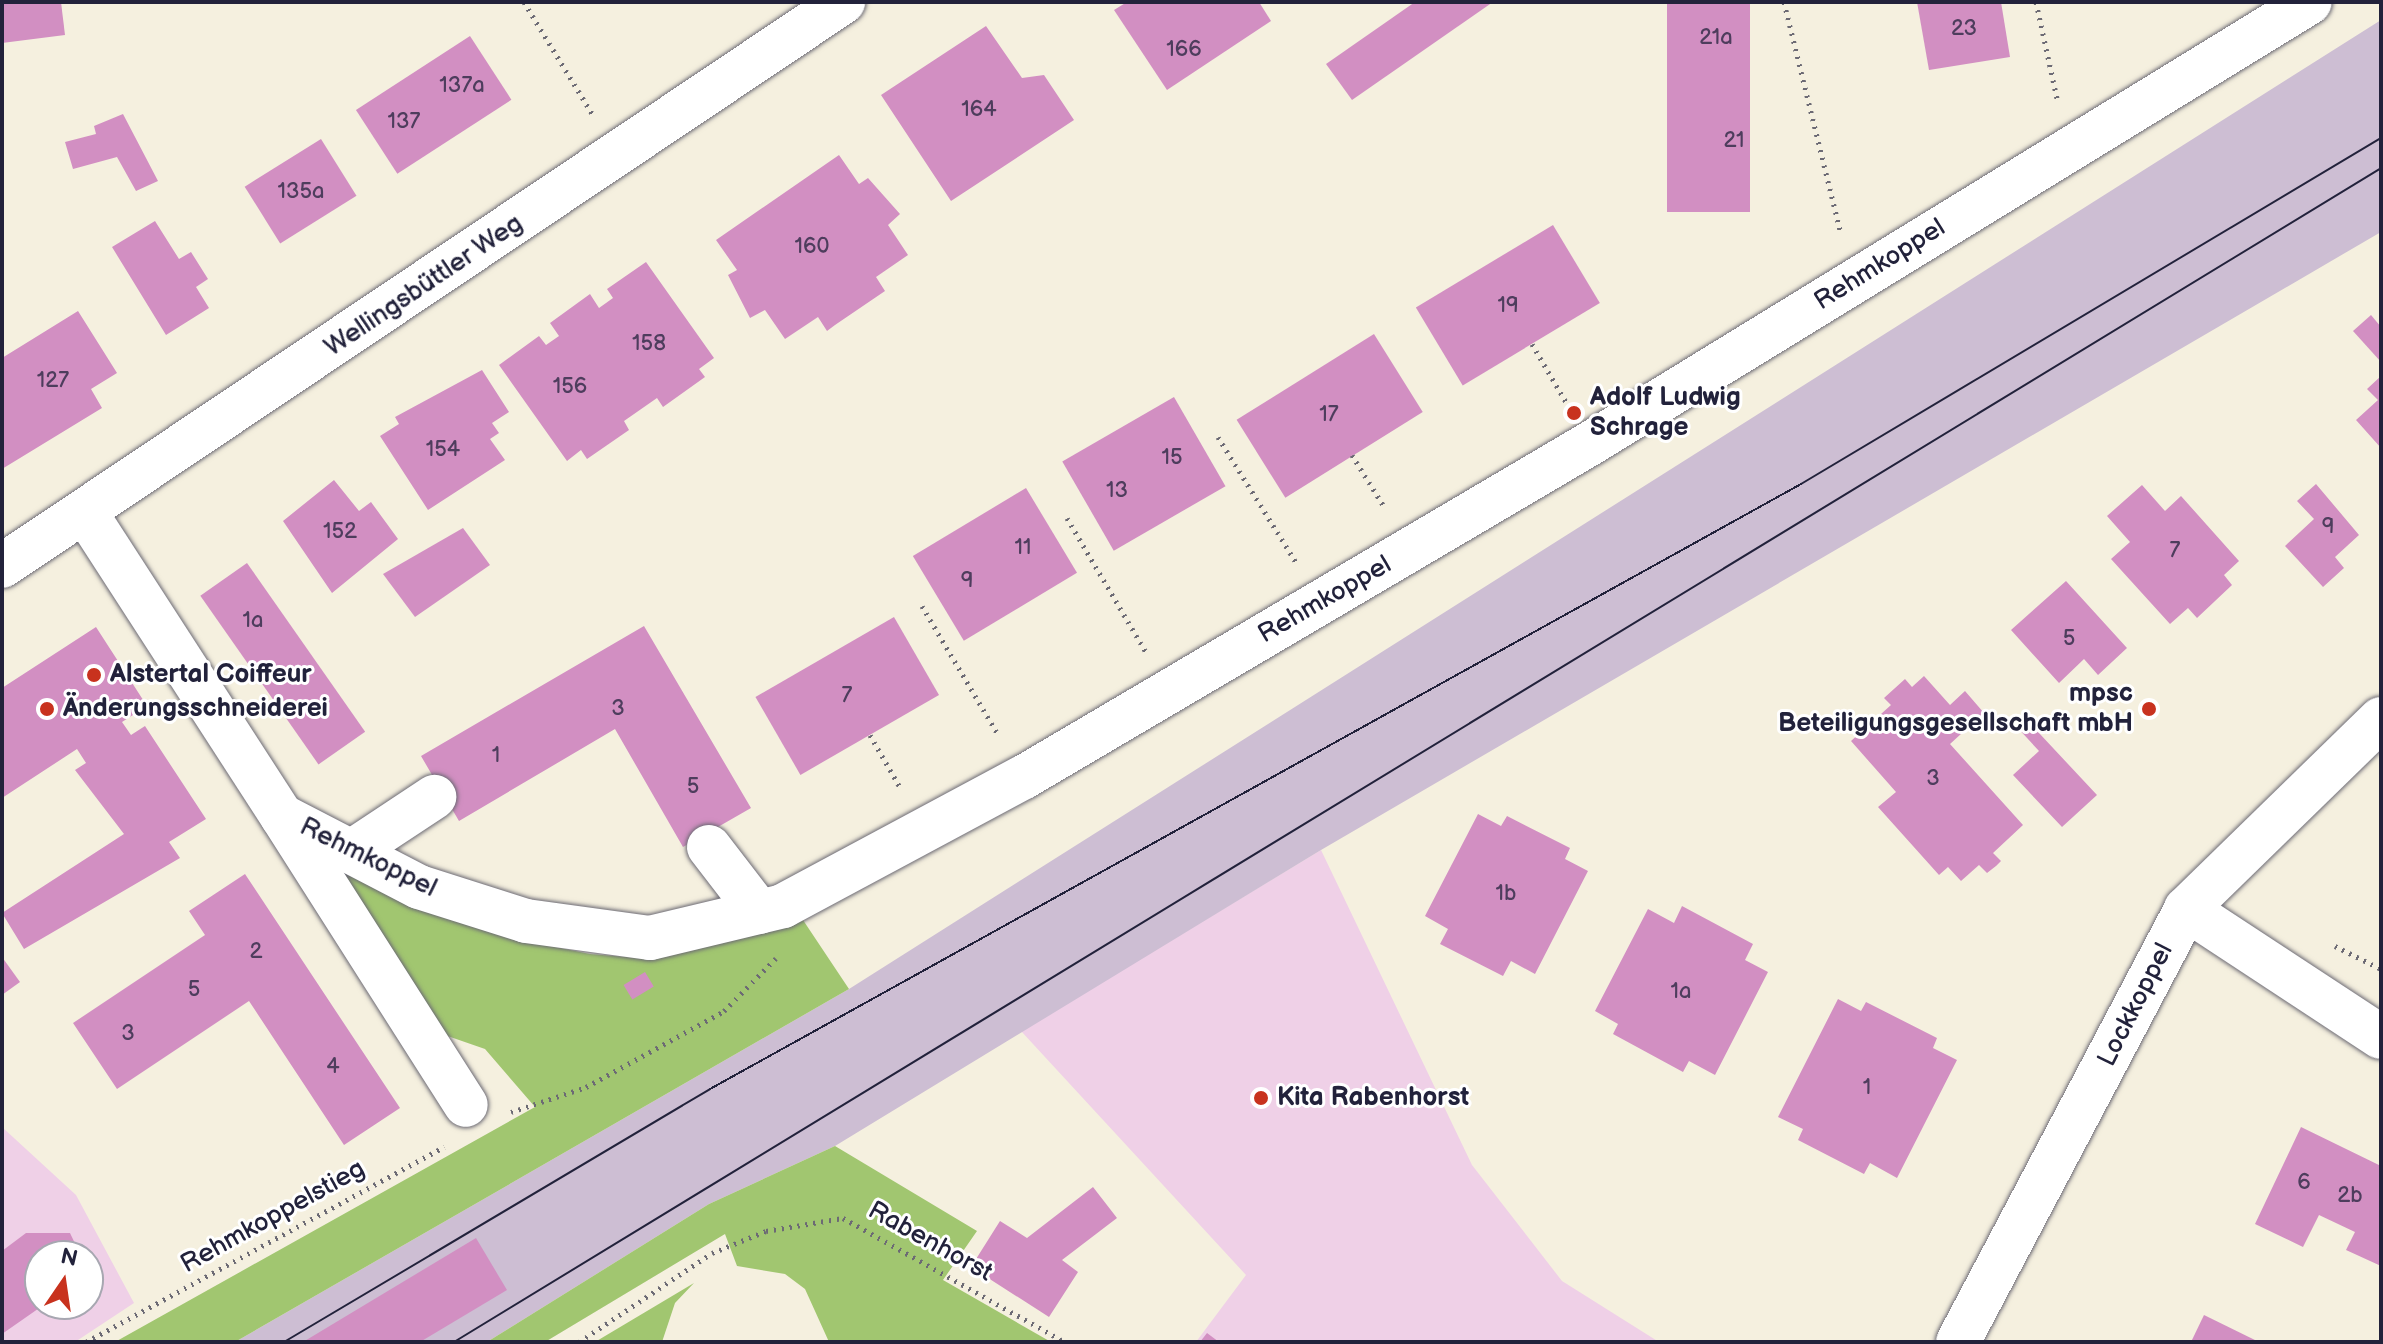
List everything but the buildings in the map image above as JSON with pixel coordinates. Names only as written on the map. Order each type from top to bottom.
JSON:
[{"type":"street","name":"Wellingsbüttler Weg","points":[[2,566],[619,156],[843,2]]},
{"type":"street","name":"Rehmkoppel","points":[[282,816],[419,887],[526,921],[650,938],[759,912],[805,894],[1024,777],[1411,550],[2310,2]]},
{"type":"street","name":"Rehmkoppel","points":[[85,512],[282,816],[473,1121]]},
{"type":"street","name":"Lockkoppel","points":[[1958,1342],[2186,909],[2381,719]]},
{"type":"street","points":[[351,852],[434,797]]},
{"type":"street","points":[[709,847],[759,912]]},
{"type":"street","points":[[2186,909],[2381,1037]]},
{"type":"path","points":[[524,2],[619,156]]},
{"type":"path","points":[[1784,2],[1853,282]]},
{"type":"path","points":[[2036,2],[2068,150]]},
{"type":"path","points":[[1532,344],[1591,443]]},
{"type":"path","points":[[1218,437],[1321,602]]},
{"type":"path","points":[[1352,455],[1411,550]]},
{"type":"path","points":[[1067,518],[1169,692]]},
{"type":"path","points":[[922,606],[1024,777]]},
{"type":"path","points":[[870,735],[925,830]]},
{"type":"path","name":"Rehmkoppelstieg","points":[[86,1342],[473,1121],[586,1087],[724,1011],[787,947],[805,894]]},
{"type":"path","points":[[2331,944],[2381,969]]},
{"type":"path","name":"Rabenhorst","points":[[579,1342],[712,1253],[766,1231],[843,1218],[1065,1342]]},
{"type":"shaded area","points":[[2381,20],[2381,232],[1321,850],[835,1146],[709,1204],[487,1342],[235,1342],[849,989]]},
{"type":"shaded area","name":"Kita Rabenhorst","points":[[1321,850],[1472,1165],[1562,1281],[1659,1342],[1196,1342],[1246,1275],[1021,1031]]},
{"type":"shaded area","points":[[2,1127],[76,1195],[100,1240],[24,1240],[24,1320],[104,1320],[104,1247],[134,1303],[75,1342],[2,1342]]},
{"type":"green space","points":[[341,871],[531,942],[590,954],[651,959],[803,920],[849,989],[235,1342],[115,1342],[535,1107],[485,1049],[436,1032]]},
{"type":"green space","points":[[835,1146],[977,1231],[943,1280],[1051,1342],[829,1342],[805,1289],[785,1274],[737,1266],[725,1234],[545,1342],[487,1342],[709,1204]]},
{"type":"green space","points":[[694,1283],[675,1303],[662,1342],[595,1342]]},
{"type":"tram line","points":[[284,1342],[710,1089],[1801,484],[2381,138]]},
{"type":"tram line","points":[[454,1342],[2381,168]]},
{"type":"place","name":"Adolf Ludwig Schrage","points":[[1574,413]]},
{"type":"place","name":"Alstertal Coiffeur","points":[[94,675]]},
{"type":"place","name":"Änderungsschneiderei","points":[[47,709]]},
{"type":"place","name":"mpsc Beteiligungsgesellschaft mbH","points":[[2149,709]]},
{"type":"place","name":"Kita Rabenhorst","points":[[1261,1098]]}]
